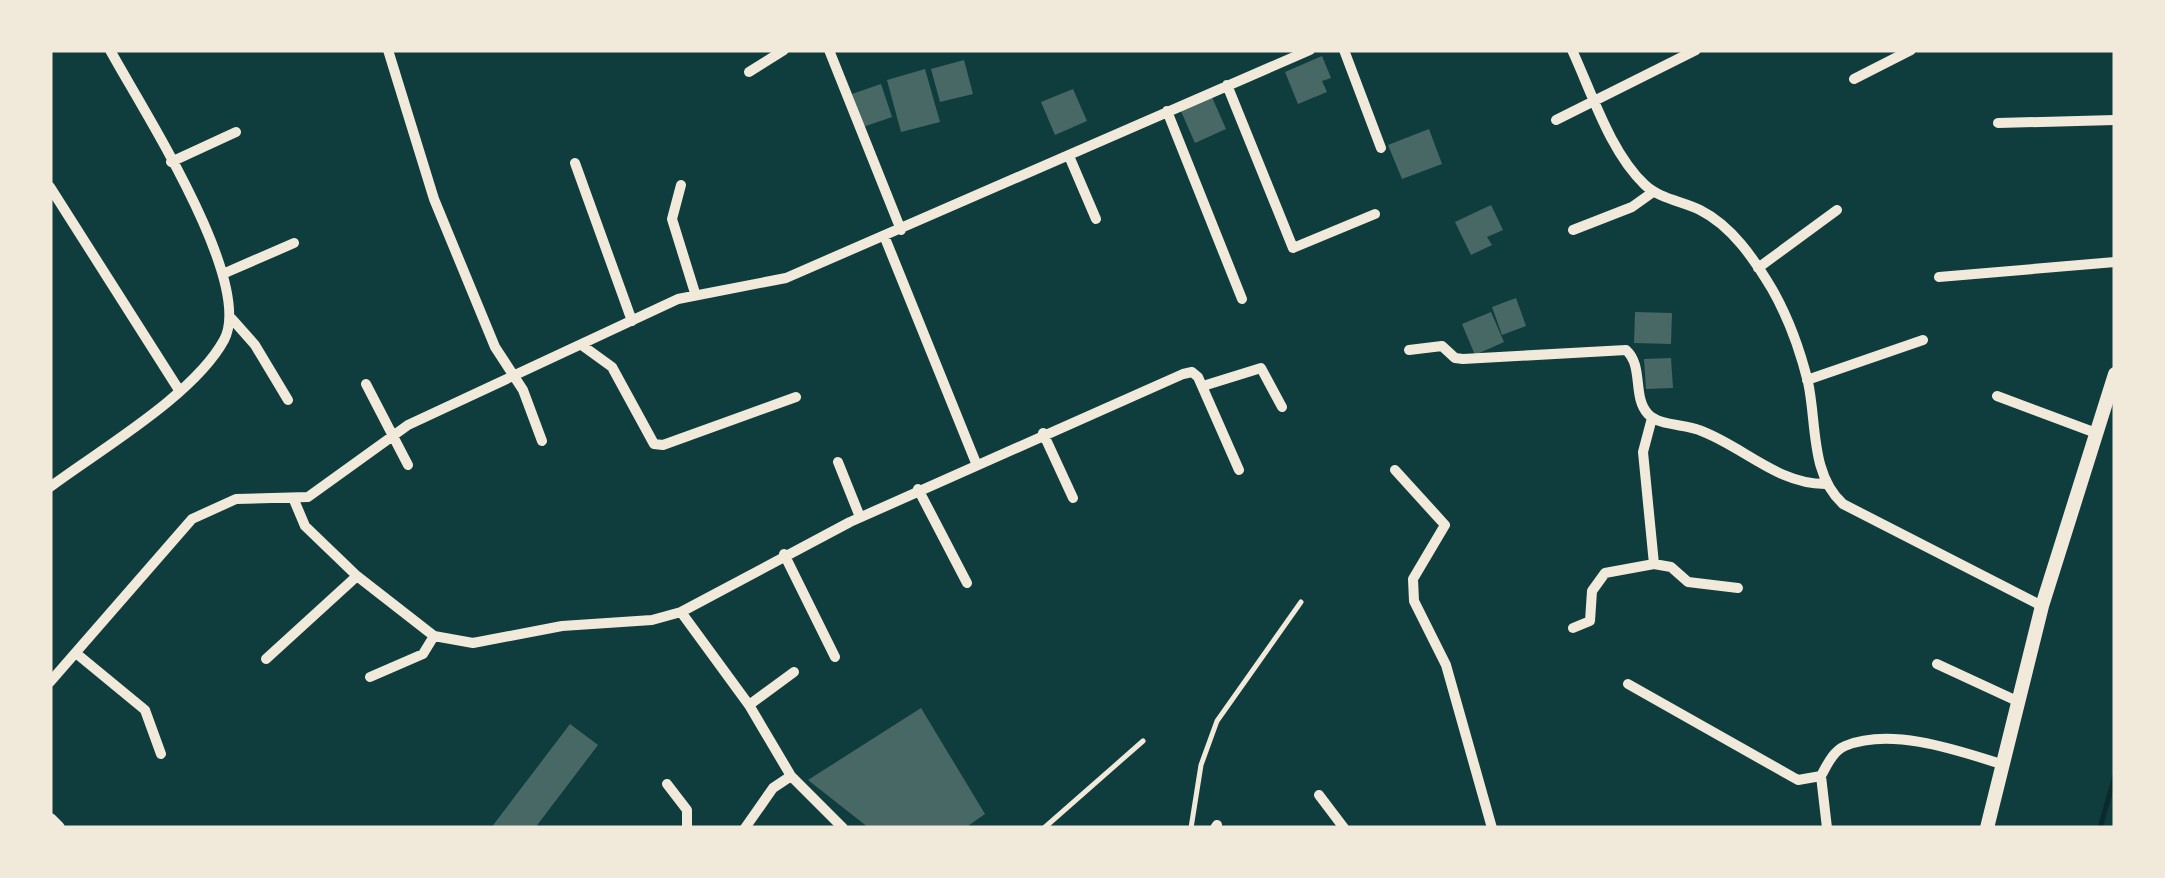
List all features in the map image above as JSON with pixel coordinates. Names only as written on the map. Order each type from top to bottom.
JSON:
[{"type":"street","points":[[50,487],[179,390],[217,351],[232,319],[226,274],[110,50]]},
{"type":"street","points":[[388,50],[434,199],[495,347],[515,379],[542,441]]},
{"type":"street","points":[[749,72],[784,50]]},
{"type":"street","points":[[829,50],[901,230]]},
{"type":"street","points":[[50,682],[192,519],[236,499],[294,500],[325,488],[391,435],[694,293],[786,278],[1310,50]]},
{"type":"street","points":[[1344,50],[1381,148]]},
{"type":"street","points":[[1572,50],[1633,171],[1653,192],[1718,220],[1758,268],[1784,313],[1807,380],[1825,484],[1843,504],[2042,606]]},
{"type":"street","points":[[1556,120],[1696,50]]},
{"type":"street","points":[[1854,79],[1911,50]]},
{"type":"street","points":[[1227,85],[1292,248],[1375,214]]},
{"type":"street","points":[[1167,111],[1242,299]]},
{"type":"street","points":[[1998,123],[2115,120]]},
{"type":"street","points":[[171,162],[236,132]]},
{"type":"street","points":[[1069,156],[1096,220]]},
{"type":"street","points":[[575,163],[632,321]]},
{"type":"street","points":[[680,185],[672,218],[694,293]]},
{"type":"street","points":[[50,187],[179,390]]},
{"type":"street","points":[[1573,230],[1632,206],[1653,192]]},
{"type":"street","points":[[1758,268],[1837,210]]},
{"type":"street","points":[[885,238],[976,462]]},
{"type":"street","points":[[226,274],[294,243]]},
{"type":"street","points":[[1939,277],[2115,262]]},
{"type":"street","points":[[232,319],[255,345],[288,400]]},
{"type":"street","points":[[1807,380],[1923,340]]},
{"type":"street","points":[[583,346],[612,368],[654,444],[664,445],[796,397]]},
{"type":"street","points":[[1409,350],[1442,346],[1455,358],[1464,359],[1626,350],[1633,356],[1643,406],[1652,418],[1716,437],[1790,480],[1825,484]]},
{"type":"street","points":[[1202,386],[1261,368],[1282,407]]},
{"type":"street","points":[[294,500],[305,526],[357,576],[434,636],[474,643],[562,626],[652,620],[681,612],[860,516],[1183,374],[1192,372],[1202,386],[1239,470]]},
{"type":"street","points":[[1987,828],[2042,606],[2115,374]]},
{"type":"street","points":[[366,384],[408,465]]},
{"type":"street","points":[[1997,396],[2096,433]]},
{"type":"street","points":[[1652,418],[1643,452],[1654,564]]},
{"type":"street","points":[[1043,434],[1073,498]]},
{"type":"street","points":[[838,462],[860,516]]},
{"type":"street","points":[[1396,470],[1445,525],[1412,579],[1414,601],[1446,665],[1492,828]]},
{"type":"street","points":[[918,490],[967,583]]},
{"type":"street","points":[[784,554],[835,657]]},
{"type":"street","points":[[1573,628],[1590,620],[1592,591],[1606,573],[1654,564],[1670,567],[1688,582],[1738,588]]},
{"type":"street","points":[[266,659],[357,576]]},
{"type":"street","points":[[681,612],[749,705],[791,776],[843,828]]},
{"type":"street","points":[[370,678],[423,654],[434,636]]},
{"type":"street","points":[[77,654],[145,710],[161,754]]},
{"type":"street","points":[[1937,664],[2016,701]]},
{"type":"street","points":[[749,705],[794,672]]},
{"type":"street","points":[[1628,684],[1798,780],[1821,776]]},
{"type":"street","points":[[1827,828],[1821,776],[1835,753],[1856,744],[1922,742],[2001,764]]},
{"type":"street","points":[[744,828],[773,788],[791,776]]},
{"type":"street","points":[[667,784],[687,810],[686,828]]},
{"type":"street","points":[[1319,795],[1344,828]]},
{"type":"street","points":[[50,820],[58,828]]},
{"type":"lane","points":[[1191,828],[1206,744],[1217,721],[1301,602]]},
{"type":"lane","points":[[1044,828],[1142,741]]},
{"type":"building","points":[[1322,56],[1331,78],[1322,81],[1327,92],[1298,104],[1285,72]]},
{"type":"building","points":[[964,60],[973,94],[940,102],[931,69]]},
{"type":"building","points":[[925,69],[940,122],[901,132],[887,80]]},
{"type":"building","points":[[881,84],[892,117],[863,127],[852,94]]},
{"type":"building","points":[[1073,89],[1087,121],[1055,135],[1041,102]]},
{"type":"building","points":[[1211,95],[1226,129],[1195,143],[1180,109]]},
{"type":"building","points":[[1429,129],[1442,164],[1402,179],[1388,145]]},
{"type":"building","points":[[1491,205],[1503,230],[1487,237],[1492,245],[1471,255],[1455,222]]},
{"type":"building","points":[[1516,298],[1526,326],[1502,335],[1492,307]]},
{"type":"building","points":[[1491,312],[1504,342],[1475,355],[1462,324]]},
{"type":"building","points":[[1635,312],[1672,313],[1671,344],[1634,343]]},
{"type":"building","points":[[1671,358],[1673,388],[1646,389],[1644,359]]},
{"type":"building","points":[[921,708],[985,814],[965,828],[869,828],[808,780]]},
{"type":"building","points":[[570,724],[598,745],[535,828],[491,828]]},
{"type":"waterway","points":[[2100,828],[2115,775]]}]
